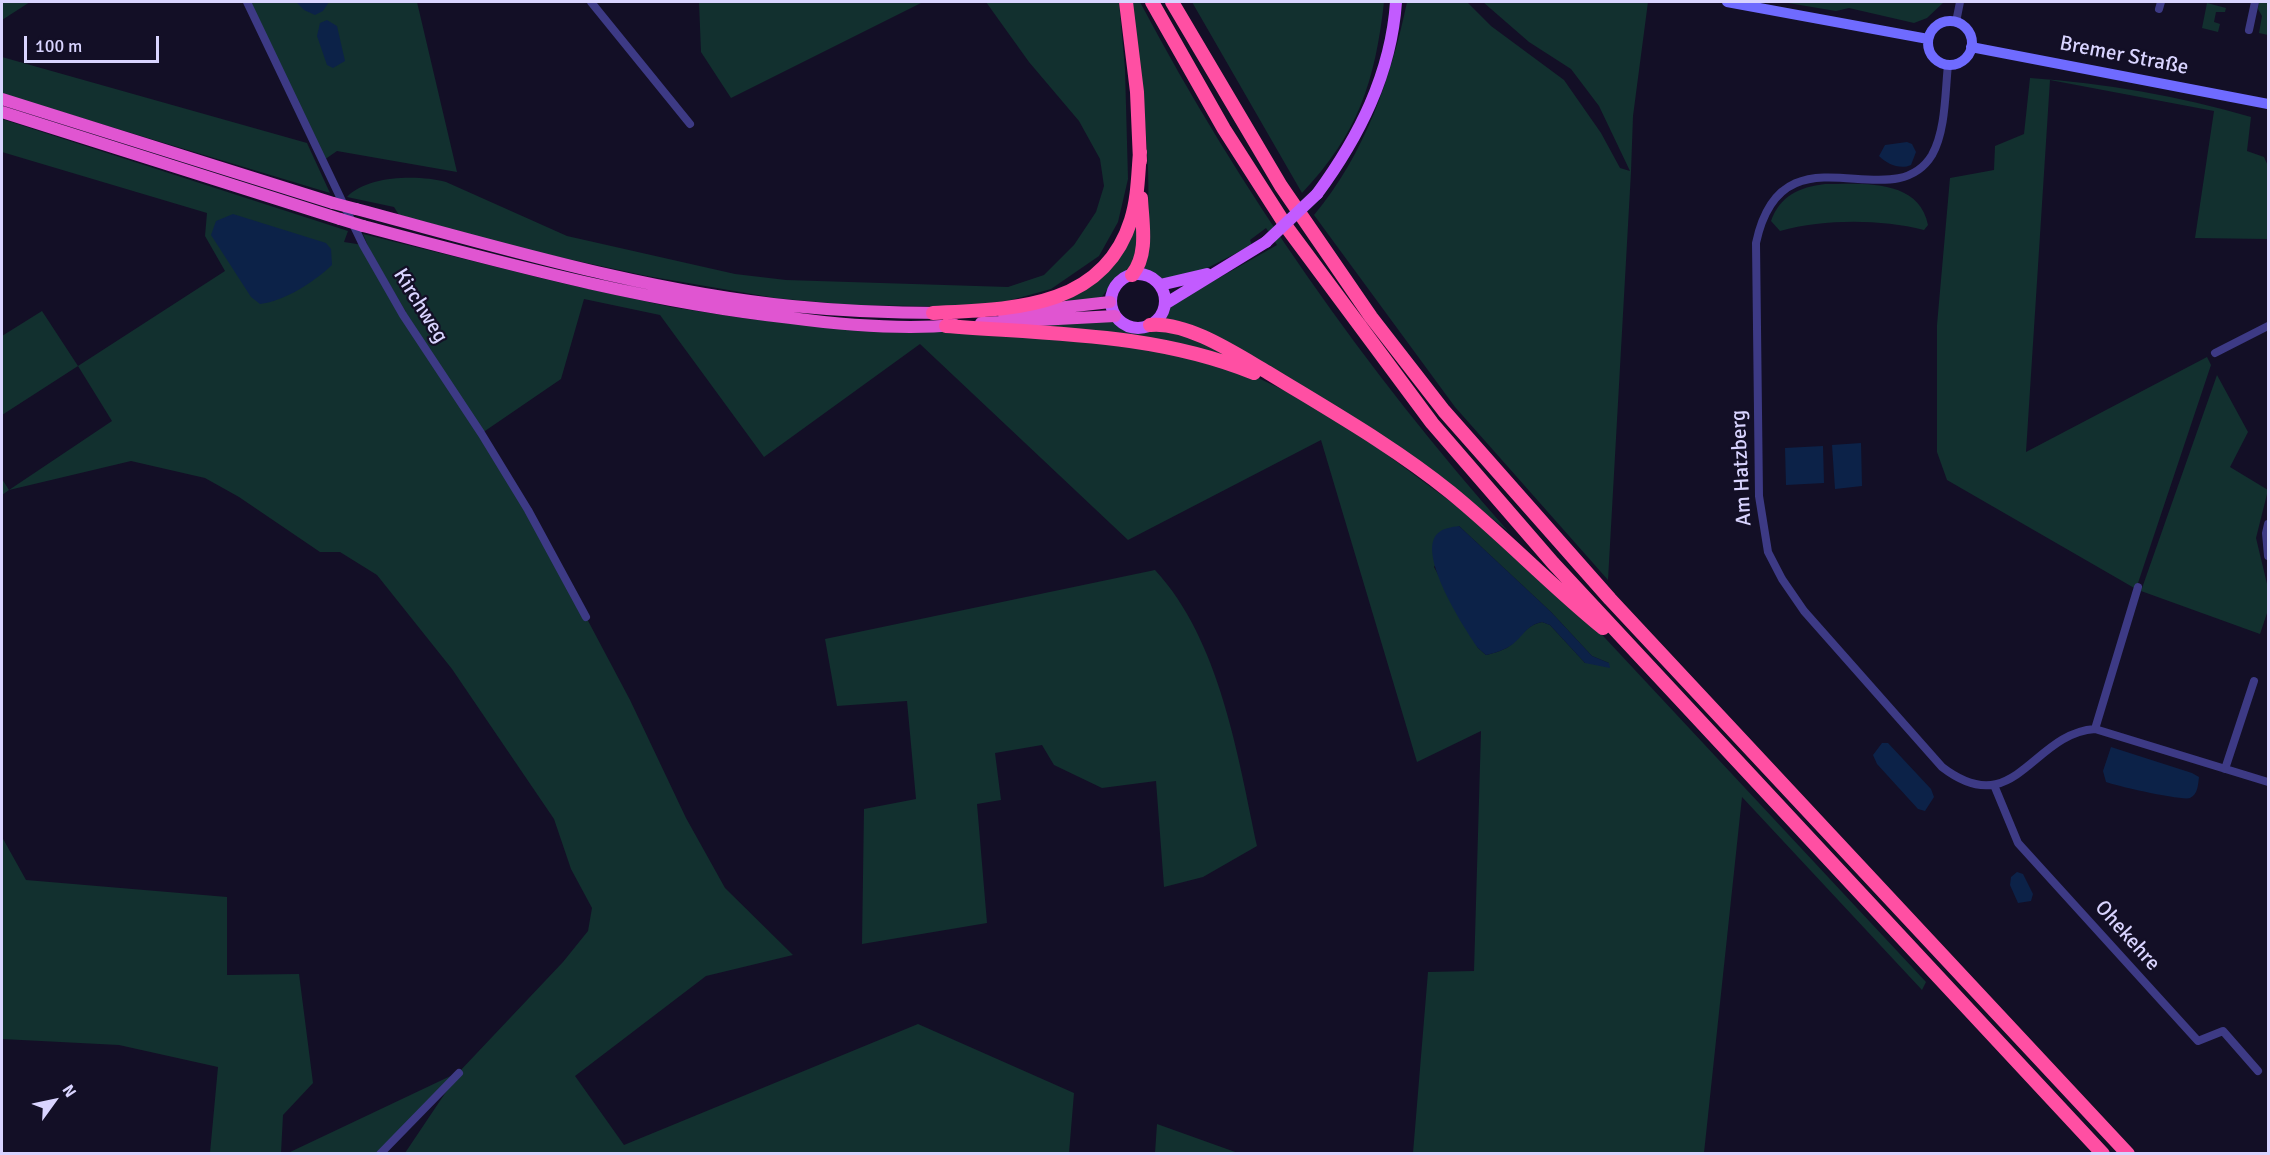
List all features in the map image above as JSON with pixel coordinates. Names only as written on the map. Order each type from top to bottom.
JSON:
[{"type":"highway","points":[[1126,2],[1137,92],[1140,152],[1142,251],[1140,262],[1132,275]]},
{"type":"highway","points":[[1152,2],[1288,229],[1360,330],[1484,486],[2103,1154]]},
{"type":"highway","points":[[1172,2],[1210,71],[1281,186],[1371,317],[1444,411],[1603,591],[2128,1154]]},
{"type":"highway","points":[[2,99],[333,203],[566,264],[712,294],[790,306],[933,313],[1044,311],[1110,302]]},
{"type":"highway","points":[[2,112],[363,226],[566,278],[701,307],[843,324],[946,326],[1062,333],[1174,348],[1232,363],[1312,399]]},
{"type":"highway","points":[[933,313],[1030,306],[1066,293],[1090,278],[1107,261],[1129,226],[1136,195],[1140,152]]},
{"type":"highway","points":[[946,326],[1115,316]]},
{"type":"highway","points":[[1150,325],[1173,327],[1224,347],[1374,437],[1450,492],[1588,615],[1644,661]]},
{"type":"main road","points":[[1165,304],[1266,242],[1317,194],[1350,147],[1367,115],[1385,64],[1396,2]]},
{"type":"main road","points":[[1727,2],[1928,39]]},
{"type":"main road","points":[[1956,22],[1967,29],[1971,47],[1962,61],[1948,65],[1935,59],[1928,39],[1935,27],[1941,23],[1956,22]]},
{"type":"main road","name":"Bremer Straße","points":[[1971,47],[2268,104]]},
{"type":"main road","points":[[1160,285],[1220,271]]},
{"type":"main road","points":[[1132,275],[1147,276],[1160,285],[1165,304],[1161,315],[1150,325],[1132,328],[1122,324],[1115,316],[1110,302],[1118,283],[1132,275]]},
{"type":"street","name":"Kirchweg","points":[[247,2],[363,245],[403,315],[522,500],[586,617]]},
{"type":"street","points":[[591,2],[690,124]]},
{"type":"street","points":[[1956,22],[1960,2]]},
{"type":"street","points":[[2249,30],[2255,2]]},
{"type":"street","name":"Am Hatzberg","points":[[1948,65],[1937,144],[1923,166],[1913,174],[1888,180],[1823,176],[1808,178],[1778,195],[1763,217],[1756,243],[1759,496],[1761,524],[1768,552],[1782,579],[1804,611],[1942,767],[1958,779],[1975,785],[1994,785]]},
{"type":"street","points":[[2215,353],[2268,326]]},
{"type":"street","points":[[2268,524],[2266,533],[2268,556]]},
{"type":"street","points":[[2095,729],[2138,587]]},
{"type":"street","points":[[2225,769],[2254,681]]},
{"type":"street","points":[[1994,785],[2027,769],[2061,740],[2079,730],[2095,729],[2268,782]]},
{"type":"street","name":"Ohekehre","points":[[1994,785],[2018,843],[2198,1041],[2223,1031],[2258,1071]]},
{"type":"street","points":[[380,1154],[459,1072]]},
{"type":"green space","points":[[2,2],[30,2],[2,20]]},
{"type":"green space","points":[[247,2],[417,2],[457,172],[337,151],[324,160]]},
{"type":"green space","points":[[699,2],[923,2],[731,98],[701,52]]},
{"type":"green space","points":[[986,2],[1119,2],[1125,69],[1128,179],[1118,222],[1099,256],[1051,289],[985,307],[849,305],[775,298],[647,276],[531,251],[399,215],[394,207],[347,197],[368,184],[394,179],[422,178],[446,182],[567,236],[735,274],[786,280],[1008,287],[1044,275],[1074,245],[1096,212],[1104,186],[1100,159],[1079,121],[1029,62]]},
{"type":"green space","points":[[1132,2],[1140,2],[1220,142],[1308,277],[1404,407],[1508,531],[1414,458],[1166,319],[1165,315],[1173,304],[1277,245],[1266,228],[1250,240],[1252,245],[1184,280],[1166,282],[1143,269],[1147,236],[1148,169]]},
{"type":"green space","points":[[1192,2],[1384,2],[1375,57],[1361,105],[1337,150],[1302,193]]},
{"type":"green space","points":[[1407,2],[1467,2],[1491,26],[1564,80],[1601,133],[1620,168],[1630,171],[1599,106],[1571,69],[1529,42],[1483,2],[1648,2],[1633,116],[1608,580],[1455,407],[1314,215],[1348,167],[1374,114],[1393,59]]},
{"type":"green space","points":[[1782,2],[1944,2],[1927,18],[1914,23],[1849,8],[1836,11]]},
{"type":"green space","points":[[2259,2],[2268,2],[2268,35],[2259,33],[2262,16],[2258,9]]},
{"type":"green space","points":[[2207,3],[2226,8],[2225,12],[2216,12],[2214,22],[2220,24],[2218,32],[2202,28]]},
{"type":"green space","points":[[2,57],[307,143],[330,193],[2,94]]},
{"type":"green space","points":[[2030,78],[2086,83],[2141,92],[2251,117],[2247,151],[2264,157],[2268,166],[2268,239],[2195,238],[2214,111],[2050,80],[2026,452],[2207,357],[2211,365],[2136,589],[1947,480],[1937,452],[1937,325],[1950,178],[1994,170],[1995,146],[2024,134]]},
{"type":"green space","points":[[2,119],[348,231],[344,242],[363,245],[403,314],[406,312],[371,253],[363,234],[557,282],[671,307],[749,319],[819,326],[1011,334],[1146,347],[1254,376],[1294,395],[1363,437],[1481,524],[1564,594],[1926,982],[1922,990],[1742,797],[1704,1153],[1413,1153],[1428,972],[1474,971],[1481,731],[1417,762],[1321,440],[1128,540],[920,344],[764,457],[660,315],[584,299],[561,379],[482,433],[586,617],[630,700],[686,818],[725,888],[793,955],[706,976],[575,1076],[624,1145],[918,1024],[1074,1093],[1069,1153],[405,1153],[456,1077],[380,1153],[288,1153],[459,1072],[563,962],[588,931],[592,908],[571,869],[554,819],[452,669],[377,575],[340,552],[320,552],[239,497],[205,478],[131,461],[9,490],[112,421],[78,366],[225,271],[205,236],[207,213],[2,152]],"holes":[[[1459,526],[1551,612],[1592,656],[1609,663],[1585,663],[1550,625],[1542,622],[1529,628],[1503,650],[1486,655],[1478,648],[1434,567]]]},
{"type":"green space","points":[[1825,184],[1871,185],[1901,191],[1913,199],[1922,210],[1928,225],[1924,230],[1871,222],[1852,222],[1815,224],[1780,231],[1771,221],[1780,205],[1792,194]]},
{"type":"green space","points":[[1138,220],[1138,255],[1128,270],[1118,275],[1101,298],[1045,307],[1079,290]]},
{"type":"green space","points":[[42,311],[78,366],[2,415],[2,336]]},
{"type":"green space","points":[[1107,317],[1124,329],[1140,332],[1150,329],[1188,336],[1234,358],[1023,324]]},
{"type":"green space","points":[[2217,375],[2248,432],[2230,467],[2268,490],[2256,538],[2268,588],[2268,610],[2260,634],[2141,591]]},
{"type":"green space","points":[[2,479],[9,490],[2,495]]},
{"type":"green space","points":[[1155,570],[1177,598],[1196,630],[1211,664],[1234,738],[1257,846],[1203,877],[1164,887],[1156,781],[1102,788],[1054,765],[1042,745],[995,753],[1001,800],[977,804],[987,923],[862,944],[864,809],[916,799],[907,701],[837,706],[825,639]]},
{"type":"green space","points":[[2,837],[26,880],[227,897],[227,975],[299,974],[313,1083],[283,1115],[281,1153],[210,1153],[218,1067],[119,1045],[2,1039]]},
{"type":"green space","points":[[1157,1124],[1238,1153],[1155,1153]]},
{"type":"water","points":[[296,2],[329,2],[323,11],[315,15],[304,10]]},
{"type":"water","points":[[327,20],[337,26],[345,61],[333,68],[327,65],[317,36],[320,23]]},
{"type":"water","points":[[1907,142],[1912,144],[1916,152],[1911,165],[1902,167],[1894,165],[1879,156],[1885,145]]},
{"type":"water","points":[[233,214],[326,243],[331,249],[332,265],[299,290],[260,304],[251,297],[211,235],[216,221]]},
{"type":"water","points":[[1861,443],[1862,486],[1835,489],[1832,445]]},
{"type":"water","points":[[1823,446],[1824,483],[1786,485],[1785,448]]},
{"type":"water","points":[[1459,526],[1551,612],[1592,656],[1609,663],[1610,668],[1585,663],[1550,625],[1542,622],[1533,625],[1513,644],[1500,651],[1486,655],[1478,648],[1445,591],[1433,558],[1432,544],[1437,534],[1445,529]]},
{"type":"water","points":[[1882,743],[1888,743],[1931,789],[1934,797],[1925,811],[1918,809],[1877,764],[1873,755]]},
{"type":"water","points":[[2111,747],[2192,773],[2199,777],[2196,792],[2190,798],[2175,797],[2106,782],[2103,771]]},
{"type":"water","points":[[2017,872],[2023,874],[2033,894],[2031,901],[2018,903],[2010,885],[2011,877]]}]
